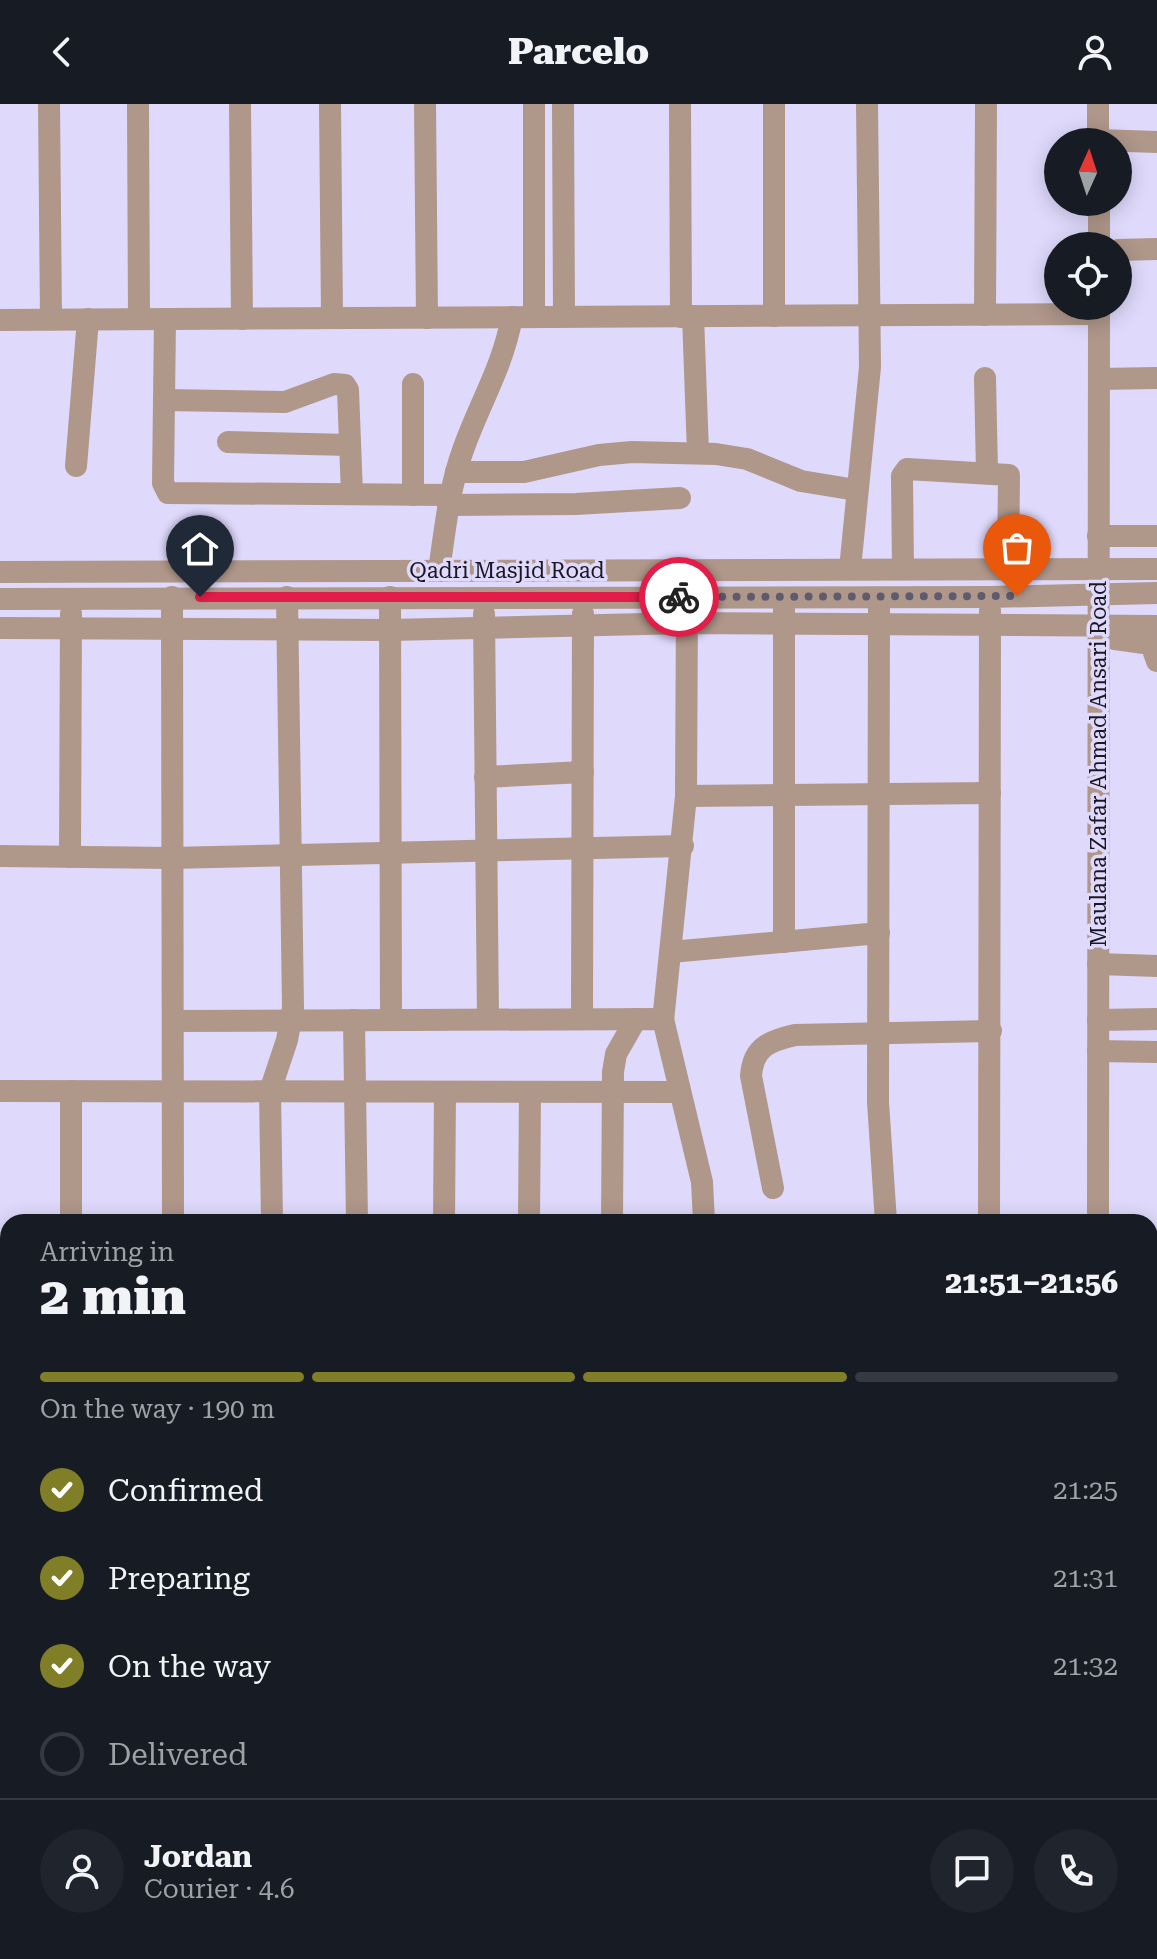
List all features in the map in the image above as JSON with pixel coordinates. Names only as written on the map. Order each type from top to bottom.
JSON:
[{"type":"street","points":[[49,104],[51,319]]},
{"type":"street","points":[[138,104],[139,319]]},
{"type":"street","points":[[240,104],[242,319]]},
{"type":"street","points":[[330,104],[332,318]]},
{"type":"street","points":[[425,104],[427,318]]},
{"type":"street","points":[[439,571],[448,500],[456,472],[523,317],[534,104]]},
{"type":"street","points":[[563,104],[564,316]]},
{"type":"street","points":[[680,104],[687,316],[698,453]]},
{"type":"street","points":[[774,104],[774,316]]},
{"type":"street","points":[[850,569],[870,367],[867,104]]},
{"type":"street","points":[[985,315],[986,104]]},
{"type":"street","points":[[1098,104],[1098,128]]},
{"type":"street","points":[[1132,142],[1157,142]]},
{"type":"street","points":[[1132,250],[1157,249]]},
{"type":"street","points":[[0,320],[1044,312]]},
{"type":"street","points":[[76,466],[88,319]]},
{"type":"street","points":[[165,319],[163,483],[168,493],[413,495],[448,500],[576,504],[680,498]]},
{"type":"street","name":"Maulana Zafar Ahmad Ansari Road","points":[[1098,1214],[1099,320]]},
{"type":"street","points":[[985,378],[987,472]]},
{"type":"street","points":[[1099,379],[1157,378]]},
{"type":"street","points":[[164,400],[285,402],[341,384],[348,390],[352,494]]},
{"type":"street","points":[[413,384],[413,495]]},
{"type":"street","points":[[228,442],[350,445]]},
{"type":"street","points":[[456,472],[524,472],[599,455],[632,452],[698,453],[747,459],[801,481],[856,490]]},
{"type":"street","points":[[903,569],[904,471],[1006,473],[1011,479],[1008,569]]},
{"type":"street","points":[[1098,536],[1157,536]]},
{"type":"street","name":"Qadri Masjid Road","points":[[0,572],[1157,569]]},
{"type":"street","name":"Qadri Masjid Road","points":[[0,599],[990,597],[1157,593]]},
{"type":"street","points":[[70,857],[71,597]]},
{"type":"street","points":[[172,597],[173,1214]]},
{"type":"street","points":[[272,1214],[270,1091],[292,1020],[287,597]]},
{"type":"street","points":[[390,597],[391,1020]]},
{"type":"street","points":[[484,597],[488,1019]]},
{"type":"street","points":[[582,1019],[583,597]]},
{"type":"street","points":[[687,597],[686,796],[663,1021],[702,1182],[704,1214]]},
{"type":"street","points":[[784,597],[784,942]]},
{"type":"street","points":[[880,597],[878,1102],[885,1214]]},
{"type":"street","points":[[989,1214],[990,597]]},
{"type":"street","points":[[0,628],[390,630],[687,623],[990,625],[1098,632],[1141,640],[1151,644],[1157,661]]},
{"type":"street","points":[[1098,632],[1157,626]]},
{"type":"street","points":[[485,777],[583,772]]},
{"type":"street","points":[[686,796],[990,793]]},
{"type":"street","points":[[0,856],[171,858],[485,848],[683,846]]},
{"type":"street","points":[[671,952],[879,933]]},
{"type":"street","points":[[1098,964],[1157,966]]},
{"type":"street","points":[[612,1214],[612,1092],[616,1054],[636,1019]]},
{"type":"street","points":[[1098,1020],[1157,1019]]},
{"type":"street","points":[[354,1020],[357,1214]]},
{"type":"street","points":[[173,1021],[663,1021]]},
{"type":"street","points":[[773,1188],[751,1076],[752,1061],[759,1048],[772,1040],[795,1035],[991,1031]]},
{"type":"street","points":[[1098,1051],[1157,1052]]},
{"type":"street","points":[[0,1091],[680,1092]]},
{"type":"street","points":[[71,1091],[71,1214]]},
{"type":"street","points":[[444,1214],[445,1092]]},
{"type":"street","points":[[529,1214],[530,1092]]},
{"type":"way so far","points":[[679,597],[1017,596]]},
{"type":"route","points":[[200,597],[679,597]]}]
